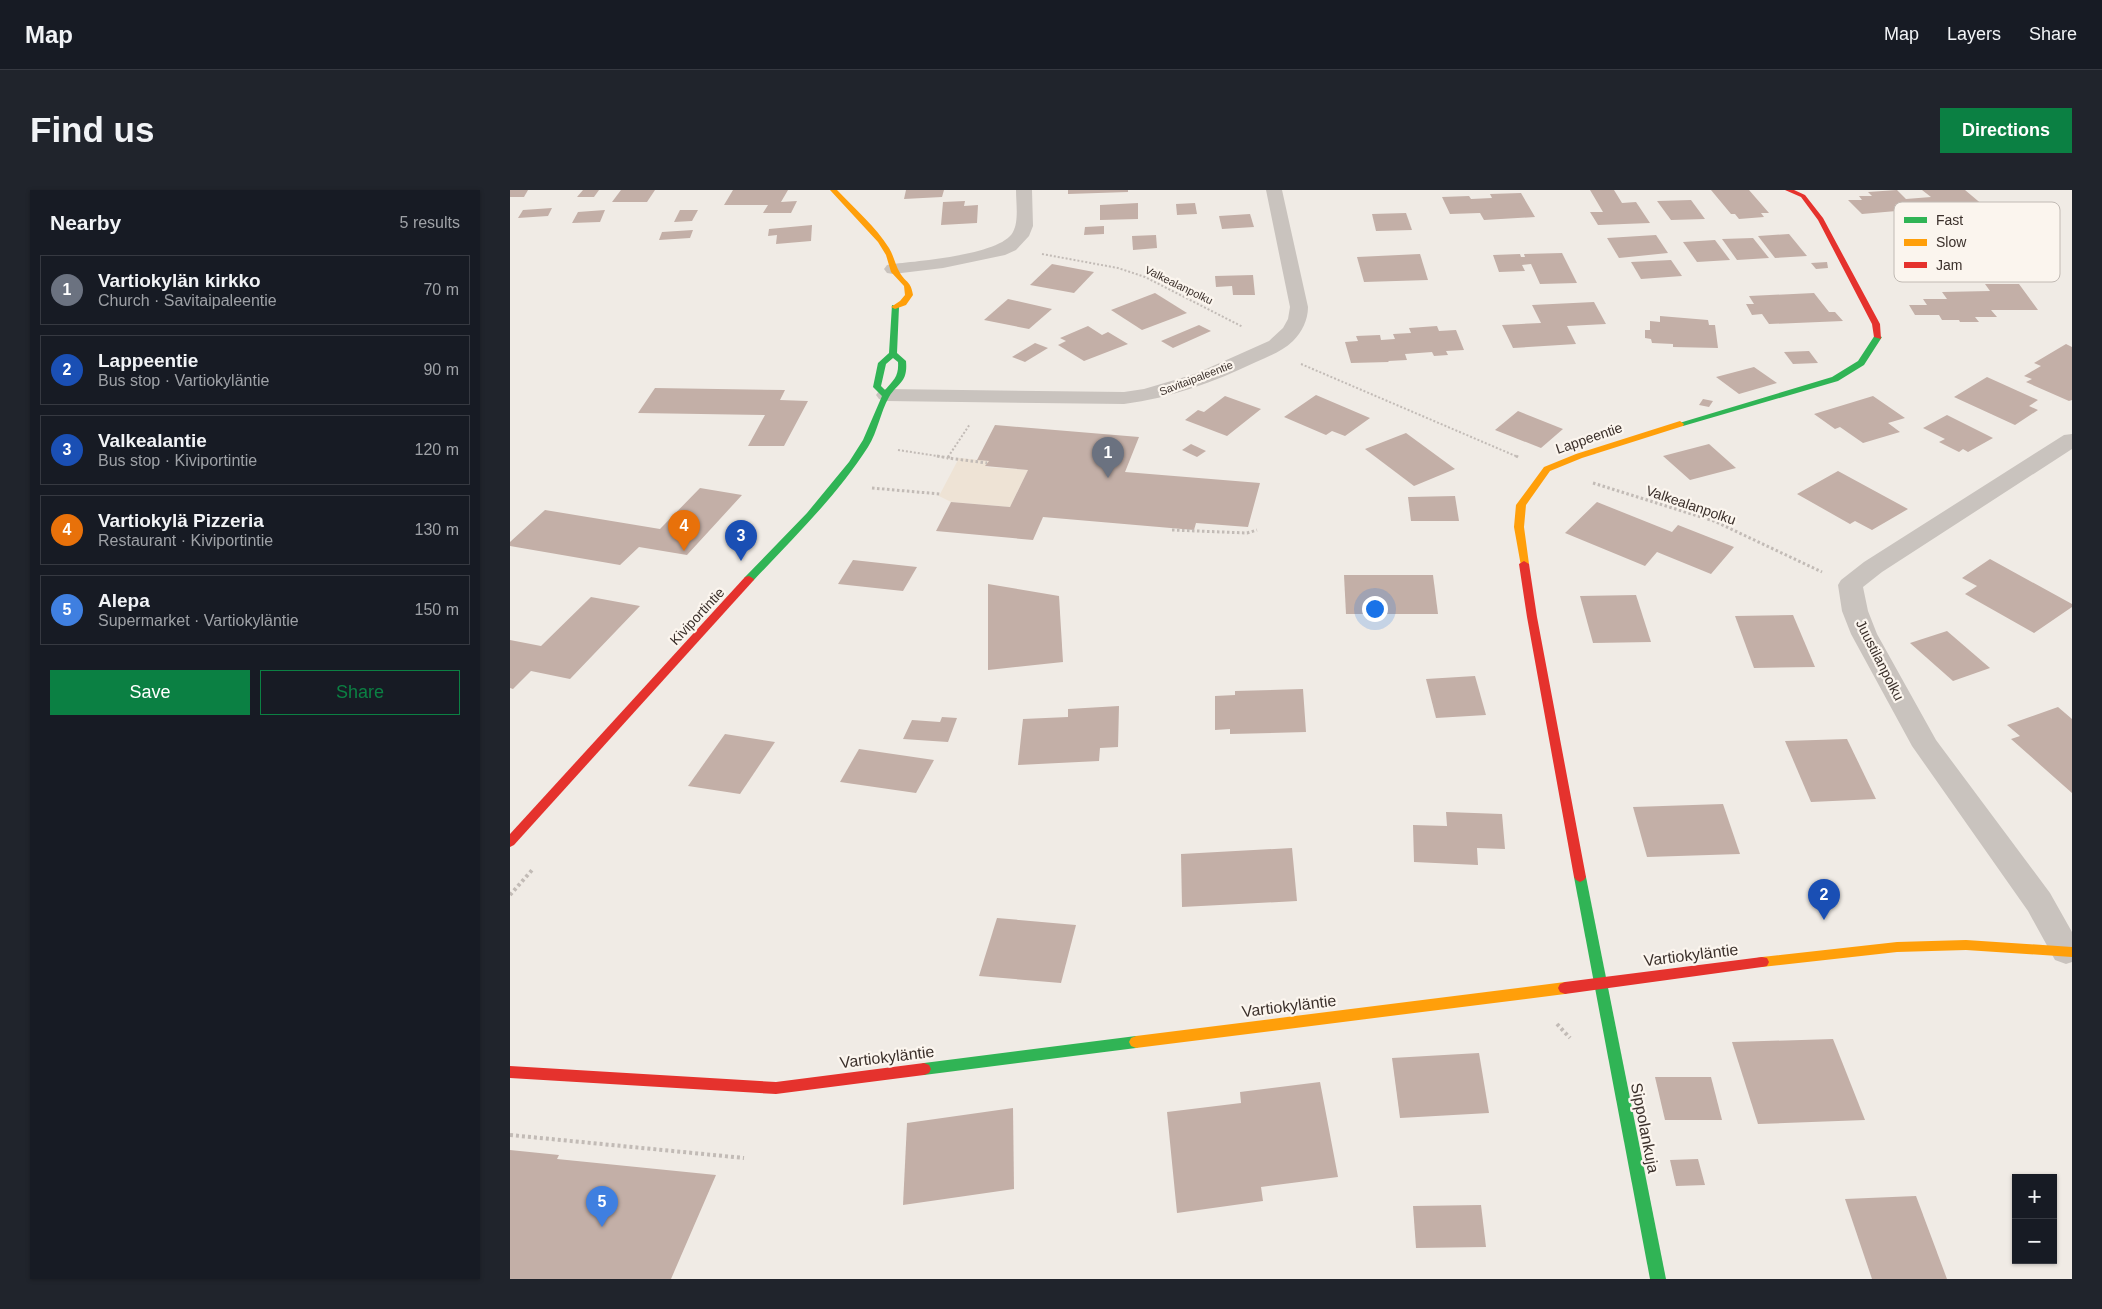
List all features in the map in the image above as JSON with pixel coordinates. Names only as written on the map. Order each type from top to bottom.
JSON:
[{"type":"street","name":"Kiviportintie","points":[[510,842],[834,486],[865,446],[886,395],[899,383],[903,369],[902,361],[893,354],[891,305],[903,303],[910,292],[907,284],[892,276],[887,250],[870,228],[832,190]]},
{"type":"street","points":[[892,276],[943,262],[999,251],[1010,246],[1020,236],[1024,226],[1024,190]]},
{"type":"street","name":"Savitaipaleentie","points":[[886,395],[1124,398],[1150,396],[1212,373],[1276,345],[1283,341],[1292,331],[1299,317],[1299,307],[1274,190]]},
{"type":"street","name":"Lappeentie","points":[[1600,984],[1532,617],[1519,527],[1521,505],[1547,469],[1579,456],[1651,432],[1835,379],[1852,372],[1863,362],[1878,337],[1876,324],[1821,219],[1803,196],[1788,190]]},
{"type":"street","points":[[886,395],[877,387],[878,379],[882,363],[893,354]]},
{"type":"street","points":[[1850,586],[1873,566],[2072,440]]},
{"type":"street","name":"Juustilanpolku","points":[[1850,586],[1855,611],[1864,634],[1926,746],[2039,902],[2069,951]]},
{"type":"street","name":"Vartiokyläntie","points":[[510,1072],[776,1088],[1600,984],[1698,969],[1897,948],[1966,945],[2069,951]]},
{"type":"street","name":"Sippolankuja","points":[[1600,984],[1658,1279]]},
{"type":"path","name":"Valkealanpolku","points":[[1010,246],[1118,268],[1145,277],[1276,345]]},
{"type":"path","points":[[1295,359],[1311,369],[1522,459]]},
{"type":"path","points":[[948,458],[971,422]]},
{"type":"path","points":[[897,450],[987,463]]},
{"type":"path","name":"Valkealanpolku","points":[[1547,469],[1714,521],[1850,586]]},
{"type":"path","points":[[871,488],[940,494]]},
{"type":"path","points":[[1172,530],[1246,532],[1257,530]]},
{"type":"path","points":[[510,1135],[744,1158]]},
{"type":"shaded area","points":[[959,458],[989,461],[986,467],[1028,470],[1010,507],[951,502],[939,496]]},
{"type":"building","points":[[510,190],[528,190],[524,197],[510,197]]},
{"type":"building","points":[[583,190],[599,190],[594,197],[577,197]]},
{"type":"building","points":[[621,190],[655,190],[647,202],[612,202]]},
{"type":"building","points":[[733,190],[788,190],[781,202],[797,201],[791,213],[763,213],[768,205],[724,205]]},
{"type":"building","points":[[906,190],[944,190],[942,197],[904,199]]},
{"type":"building","points":[[1068,190],[1128,190],[1128,192],[1068,194]]},
{"type":"building","points":[[1590,190],[1614,190],[1622,203],[1636,202],[1650,223],[1598,225],[1590,212],[1603,212]]},
{"type":"building","points":[[1711,190],[1749,190],[1769,213],[1761,213],[1764,217],[1739,219],[1735,214],[1731,214]]},
{"type":"building","points":[[1897,190],[1906,199],[1931,197],[1922,190],[1965,190],[1979,202],[1894,202],[1894,211],[1862,214],[1848,200],[1862,200],[1859,196],[1872,196],[1868,192]]},
{"type":"building","points":[[1521,193],[1535,217],[1484,220],[1480,213],[1450,214],[1442,197],[1469,196],[1471,199],[1492,198],[1490,194]]},
{"type":"building","points":[[1691,200],[1705,219],[1671,220],[1657,201]]},
{"type":"building","points":[[965,201],[964,206],[978,205],[977,223],[941,225],[943,202]]},
{"type":"building","points":[[1138,203],[1138,219],[1100,220],[1100,205]]},
{"type":"building","points":[[1195,203],[1197,214],[1177,215],[1176,204]]},
{"type":"building","points":[[552,208],[548,216],[518,218],[523,210]]},
{"type":"building","points":[[605,210],[600,222],[572,223],[578,212]]},
{"type":"building","points":[[680,210],[698,210],[692,221],[674,222]]},
{"type":"building","points":[[1406,213],[1412,230],[1376,231],[1372,214]]},
{"type":"building","points":[[1250,214],[1254,227],[1222,229],[1219,216]]},
{"type":"building","points":[[812,225],[811,241],[776,244],[777,235],[768,236],[769,229]]},
{"type":"building","points":[[1104,226],[1104,234],[1084,235],[1085,227]]},
{"type":"building","points":[[693,230],[690,238],[659,240],[662,232]]},
{"type":"building","points":[[1789,234],[1807,256],[1775,258],[1758,236]]},
{"type":"building","points":[[1156,235],[1157,248],[1133,250],[1132,236]]},
{"type":"building","points":[[1656,235],[1668,253],[1619,258],[1607,238]]},
{"type":"building","points":[[1753,238],[1769,258],[1737,260],[1722,239]]},
{"type":"building","points":[[1715,240],[1730,260],[1697,262],[1683,242]]},
{"type":"building","points":[[1562,253],[1577,283],[1540,284],[1531,264],[1522,265],[1525,271],[1499,272],[1493,255],[1520,254],[1521,257],[1525,257],[1524,254]]},
{"type":"building","points":[[1420,254],[1428,280],[1364,282],[1357,257]]},
{"type":"building","points":[[1671,260],[1682,276],[1641,279],[1631,262]]},
{"type":"building","points":[[1827,262],[1828,268],[1816,269],[1811,263]]},
{"type":"building","points":[[1052,264],[1094,272],[1074,293],[1030,285]]},
{"type":"building","points":[[1253,275],[1255,295],[1233,295],[1232,286],[1216,287],[1215,276]]},
{"type":"building","points":[[1985,284],[2019,284],[2038,310],[1991,310],[1997,317],[1975,317],[1979,322],[1960,322],[1959,320],[1942,320],[1939,315],[1915,315],[1909,305],[1927,305],[1923,299],[1947,299],[1942,292],[1990,291]]},
{"type":"building","points":[[1155,293],[1187,313],[1142,330],[1111,310]]},
{"type":"building","points":[[1814,293],[1829,312],[1835,312],[1843,321],[1769,324],[1762,314],[1752,315],[1746,304],[1754,304],[1749,296]]},
{"type":"building","points":[[1008,299],[1052,309],[1029,329],[984,320]]},
{"type":"building","points":[[1594,302],[1606,324],[1567,326],[1576,344],[1513,348],[1502,325],[1541,323],[1532,305]]},
{"type":"building","points":[[1660,316],[1708,320],[1709,325],[1715,325],[1718,348],[1673,347],[1673,344],[1652,343],[1651,339],[1645,338],[1645,330],[1650,330],[1650,321],[1660,322]]},
{"type":"building","points":[[1199,325],[1211,331],[1173,348],[1161,341]]},
{"type":"building","points":[[1088,326],[1102,335],[1108,332],[1128,344],[1084,361],[1058,345],[1066,341],[1060,338]]},
{"type":"building","points":[[1437,326],[1439,331],[1456,330],[1464,350],[1446,351],[1448,355],[1434,356],[1432,352],[1405,354],[1407,360],[1351,363],[1345,342],[1358,341],[1356,336],[1380,335],[1381,340],[1395,339],[1393,334],[1411,333],[1409,328]]},
{"type":"building","points":[[1035,343],[1048,348],[1025,362],[1012,357]]},
{"type":"building","points":[[2066,344],[2072,347],[2072,400],[2069,401],[2026,382],[2032,379],[2024,376],[2041,366],[2034,363]]},
{"type":"building","points":[[1809,351],[1818,363],[1793,364],[1784,352]]},
{"type":"building","points":[[1754,367],[1777,383],[1739,394],[1716,377]]},
{"type":"building","points":[[1987,377],[2038,400],[2029,406],[2038,410],[2015,425],[1954,397]]},
{"type":"building","points":[[655,388],[785,390],[780,400],[808,401],[784,446],[748,446],[765,415],[638,413]]},
{"type":"building","points":[[1316,395],[1370,418],[1345,436],[1332,431],[1326,435],[1284,417]]},
{"type":"building","points":[[1225,396],[1261,409],[1227,436],[1185,420],[1198,410],[1204,412]]},
{"type":"building","points":[[1873,396],[1905,418],[1888,423],[1900,432],[1863,443],[1840,427],[1835,429],[1814,414]]},
{"type":"building","points":[[1703,399],[1713,401],[1709,407],[1699,405]]},
{"type":"building","points":[[1518,411],[1563,429],[1541,448],[1495,430]]},
{"type":"building","points":[[1947,415],[1993,438],[1968,452],[1963,449],[1959,452],[1939,442],[1945,439],[1923,428]]},
{"type":"building","points":[[995,425],[1139,437],[1125,472],[1260,483],[1248,527],[1196,523],[1194,530],[1043,517],[1033,540],[936,531],[951,502],[1010,507],[1028,470],[985,466],[989,461],[977,460]]},
{"type":"building","points":[[1406,433],[1455,469],[1414,486],[1365,449]]},
{"type":"building","points":[[1191,444],[1206,451],[1197,457],[1182,450]]},
{"type":"building","points":[[1709,444],[1736,468],[1690,480],[1663,456]]},
{"type":"building","points":[[1838,471],[1908,509],[1872,530],[1855,521],[1850,524],[1797,494]]},
{"type":"building","points":[[700,488],[742,495],[687,555],[639,547],[620,565],[510,546],[510,542],[545,510],[660,529]]},
{"type":"building","points":[[1455,496],[1459,521],[1411,521],[1408,497]]},
{"type":"building","points":[[1597,502],[1672,532],[1678,525],[1734,547],[1711,574],[1657,552],[1645,566],[1565,533]]},
{"type":"building","points":[[1990,559],[2072,604],[2072,607],[2034,633],[1965,594],[1977,586],[1962,578]]},
{"type":"building","points":[[853,560],[917,567],[903,591],[838,584]]},
{"type":"building","points":[[1344,575],[1433,575],[1438,614],[1346,614]]},
{"type":"building","points":[[988,584],[1059,596],[1063,662],[988,670]]},
{"type":"building","points":[[1636,595],[1651,642],[1593,643],[1580,596]]},
{"type":"building","points":[[591,597],[640,606],[570,679],[531,671],[513,689],[510,688],[510,640],[541,646]]},
{"type":"building","points":[[1793,615],[1815,667],[1754,668],[1735,616]]},
{"type":"building","points":[[1947,631],[1990,668],[1953,681],[1910,643]]},
{"type":"building","points":[[1475,676],[1486,715],[1436,718],[1426,679]]},
{"type":"building","points":[[1303,689],[1306,732],[1230,734],[1230,729],[1215,730],[1215,696],[1235,695],[1235,691]]},
{"type":"building","points":[[1119,706],[1118,747],[1100,748],[1099,761],[1018,765],[1023,719],[1068,717],[1068,709]]},
{"type":"building","points":[[2058,707],[2072,719],[2072,793],[2011,739],[2020,736],[2007,725]]},
{"type":"building","points":[[942,717],[957,718],[948,742],[903,739],[912,720],[940,722]]},
{"type":"building","points":[[725,734],[775,742],[740,794],[688,786]]},
{"type":"building","points":[[1847,739],[1876,799],[1811,802],[1785,741]]},
{"type":"building","points":[[859,749],[934,760],[916,793],[840,782]]},
{"type":"building","points":[[1723,804],[1740,854],[1647,857],[1633,807]]},
{"type":"building","points":[[1446,812],[1502,814],[1505,849],[1477,848],[1478,865],[1414,862],[1413,825],[1447,826]]},
{"type":"building","points":[[1292,848],[1297,901],[1182,907],[1181,854]]},
{"type":"building","points":[[997,918],[1076,925],[1061,983],[979,976]]},
{"type":"building","points":[[1833,1039],[1865,1120],[1758,1124],[1732,1042]]},
{"type":"building","points":[[1479,1053],[1489,1113],[1400,1118],[1392,1058]]},
{"type":"building","points":[[1655,1077],[1711,1077],[1722,1120],[1665,1120]]},
{"type":"building","points":[[1320,1082],[1338,1177],[1261,1187],[1263,1201],[1177,1213],[1167,1112],[1241,1103],[1240,1092]]},
{"type":"building","points":[[1013,1108],[1014,1189],[903,1205],[907,1123]]},
{"type":"building","points":[[510,1150],[559,1155],[557,1159],[716,1175],[671,1279],[510,1279]]},
{"type":"building","points":[[1698,1159],[1705,1185],[1676,1186],[1670,1160]]},
{"type":"building","points":[[1916,1196],[1947,1279],[1872,1279],[1845,1199]]},
{"type":"building","points":[[1481,1205],[1486,1247],[1416,1248],[1413,1206]]},
{"type":"traffic: fast","points":[[886,395],[877,387],[882,363],[893,354],[895,307]]},
{"type":"traffic: fast","points":[[1680,424],[1835,379],[1861,363],[1878,337]]},
{"type":"traffic: fast","points":[[749,579],[825,498],[864,446],[885,397],[902,375],[902,361],[893,354]]},
{"type":"traffic: fast","points":[[1580,877],[1658,1279]]},
{"type":"traffic: fast","points":[[924,1069],[1136,1042]]},
{"type":"traffic: slow","points":[[833,190],[875,233],[889,255],[895,272],[908,285],[909,295],[903,303],[895,307]]},
{"type":"traffic: slow","points":[[1524,564],[1519,527],[1521,505],[1547,469],[1579,456],[1680,424]]},
{"type":"traffic: slow","points":[[1762,962],[1897,947],[1966,945],[2072,952]]},
{"type":"traffic: slow","points":[[1136,1042],[1565,988]]},
{"type":"traffic: jam","points":[[1788,190],[1803,196],[1821,219],[1876,324],[1878,337]]},
{"type":"traffic: jam","points":[[1524,564],[1580,877]]},
{"type":"traffic: jam","points":[[510,842],[749,579]]},
{"type":"traffic: jam","points":[[1565,988],[1762,962]]},
{"type":"traffic: jam","points":[[510,1072],[776,1088],[924,1069]]},
{"type":"place","name":"Vartiokylän kirkko","points":[[1108,478]]},
{"type":"place","name":"Vartiokylä Pizzeria","points":[[684,551]]},
{"type":"place","name":"Valkealantie","points":[[741,561]]},
{"type":"place","name":"Lappeentie","points":[[1824,920]]},
{"type":"place","name":"Alepa","points":[[602,1227]]}]
